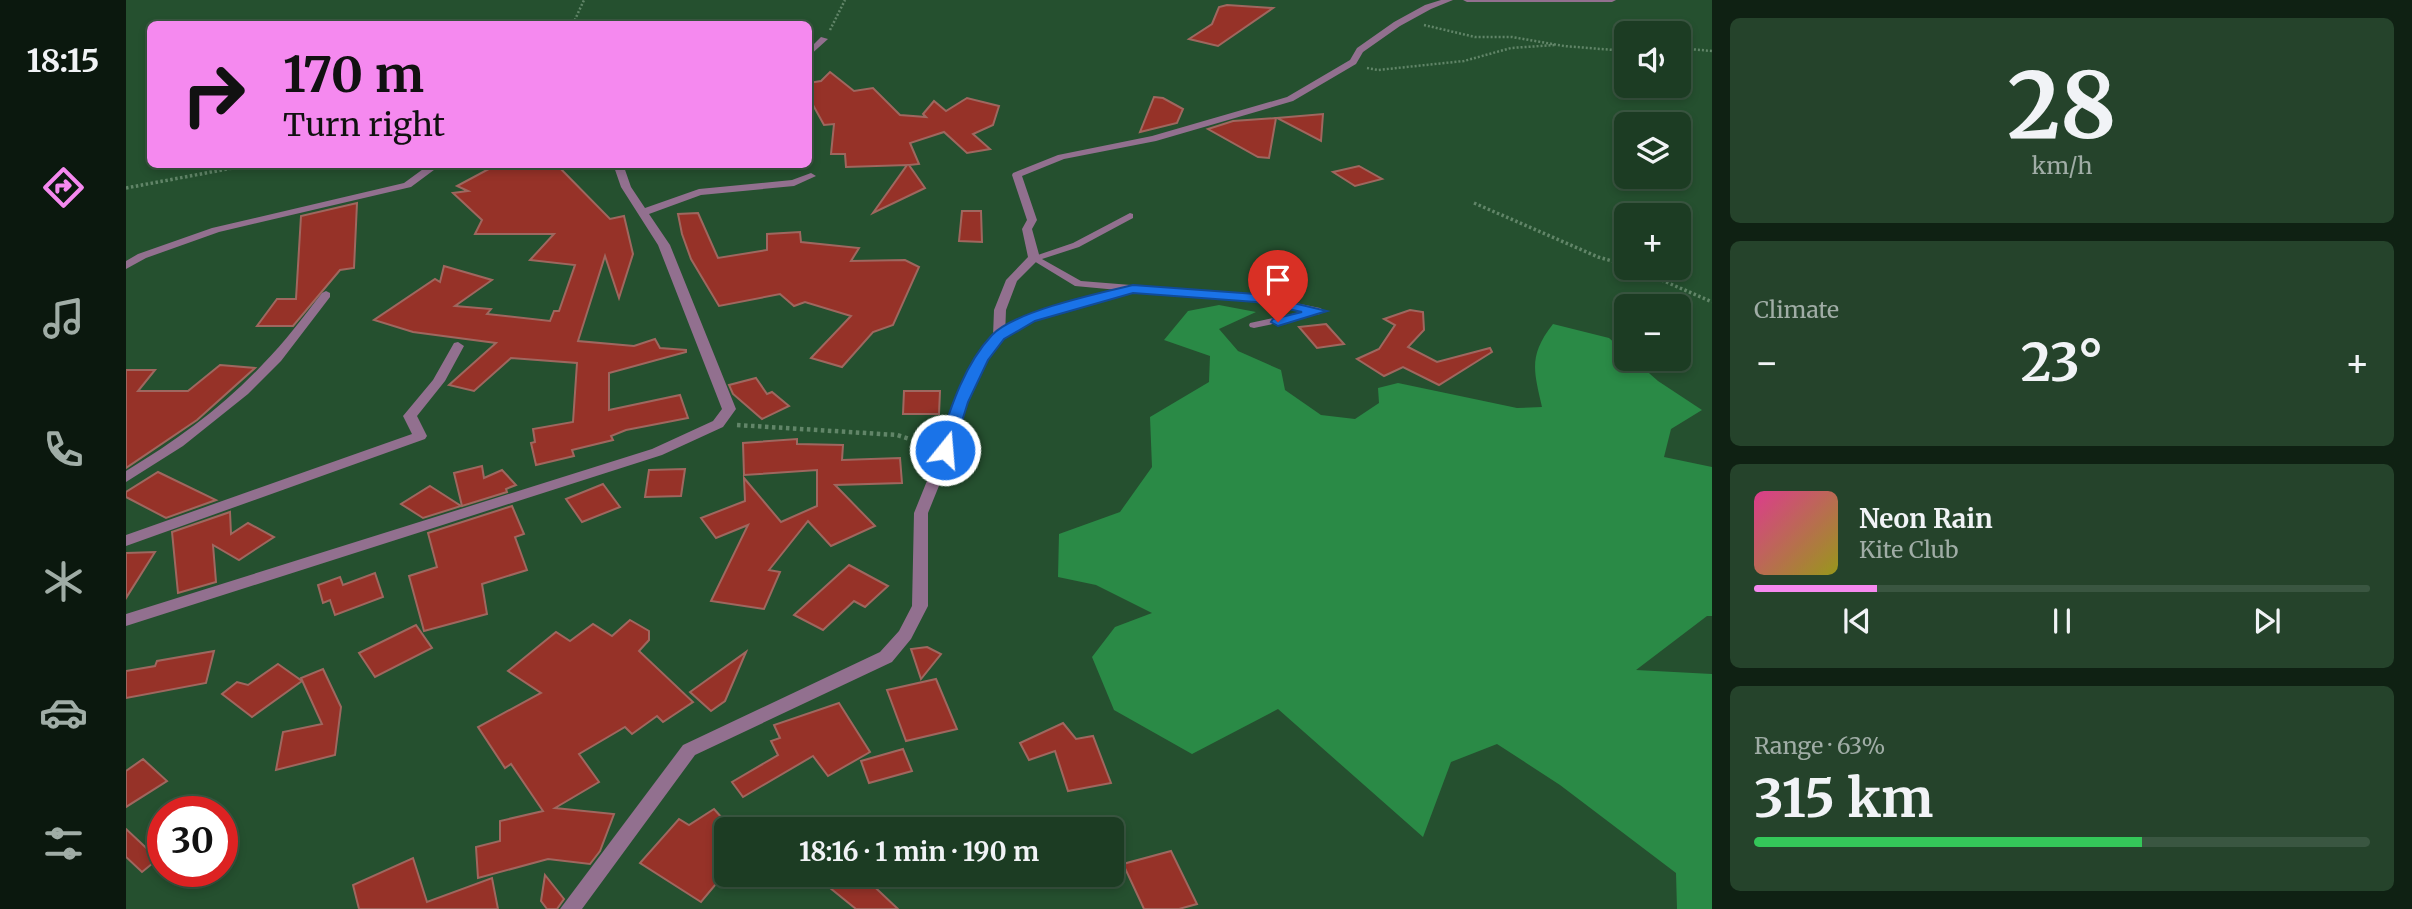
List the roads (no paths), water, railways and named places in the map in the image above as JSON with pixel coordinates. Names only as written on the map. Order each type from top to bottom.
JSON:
[{"type":"street","points":[[570,909],[689,750],[886,657],[905,635],[920,606],[920,513],[945,450],[960,402],[981,359],[999,336],[1000,310],[1012,280],[1034,258],[1027,229],[1032,220],[1017,175],[1061,157],[1153,139],[1290,99],[1349,65],[1360,50],[1406,20],[1449,0]]},
{"type":"street","points":[[1466,0],[1612,0]]},
{"type":"street","points":[[812,51],[824,39]]},
{"type":"street","points":[[126,266],[142,256],[216,230],[407,185],[431,168]]},
{"type":"street","points":[[126,620],[657,452],[718,424],[729,409],[664,245],[626,187],[619,168]]},
{"type":"street","points":[[643,212],[699,192],[794,183],[811,176]]},
{"type":"street","points":[[126,477],[159,458],[214,417],[260,376],[327,295]]},
{"type":"street","points":[[126,541],[420,436],[410,416],[439,381],[458,346]]},
{"type":"lane","points":[[1034,258],[1076,245],[1130,216]]},
{"type":"lane","points":[[1034,258],[1079,285],[1256,298],[1320,311],[1254,325]]},
{"type":"lane","points":[[999,336],[1030,318],[1133,289]]}]
